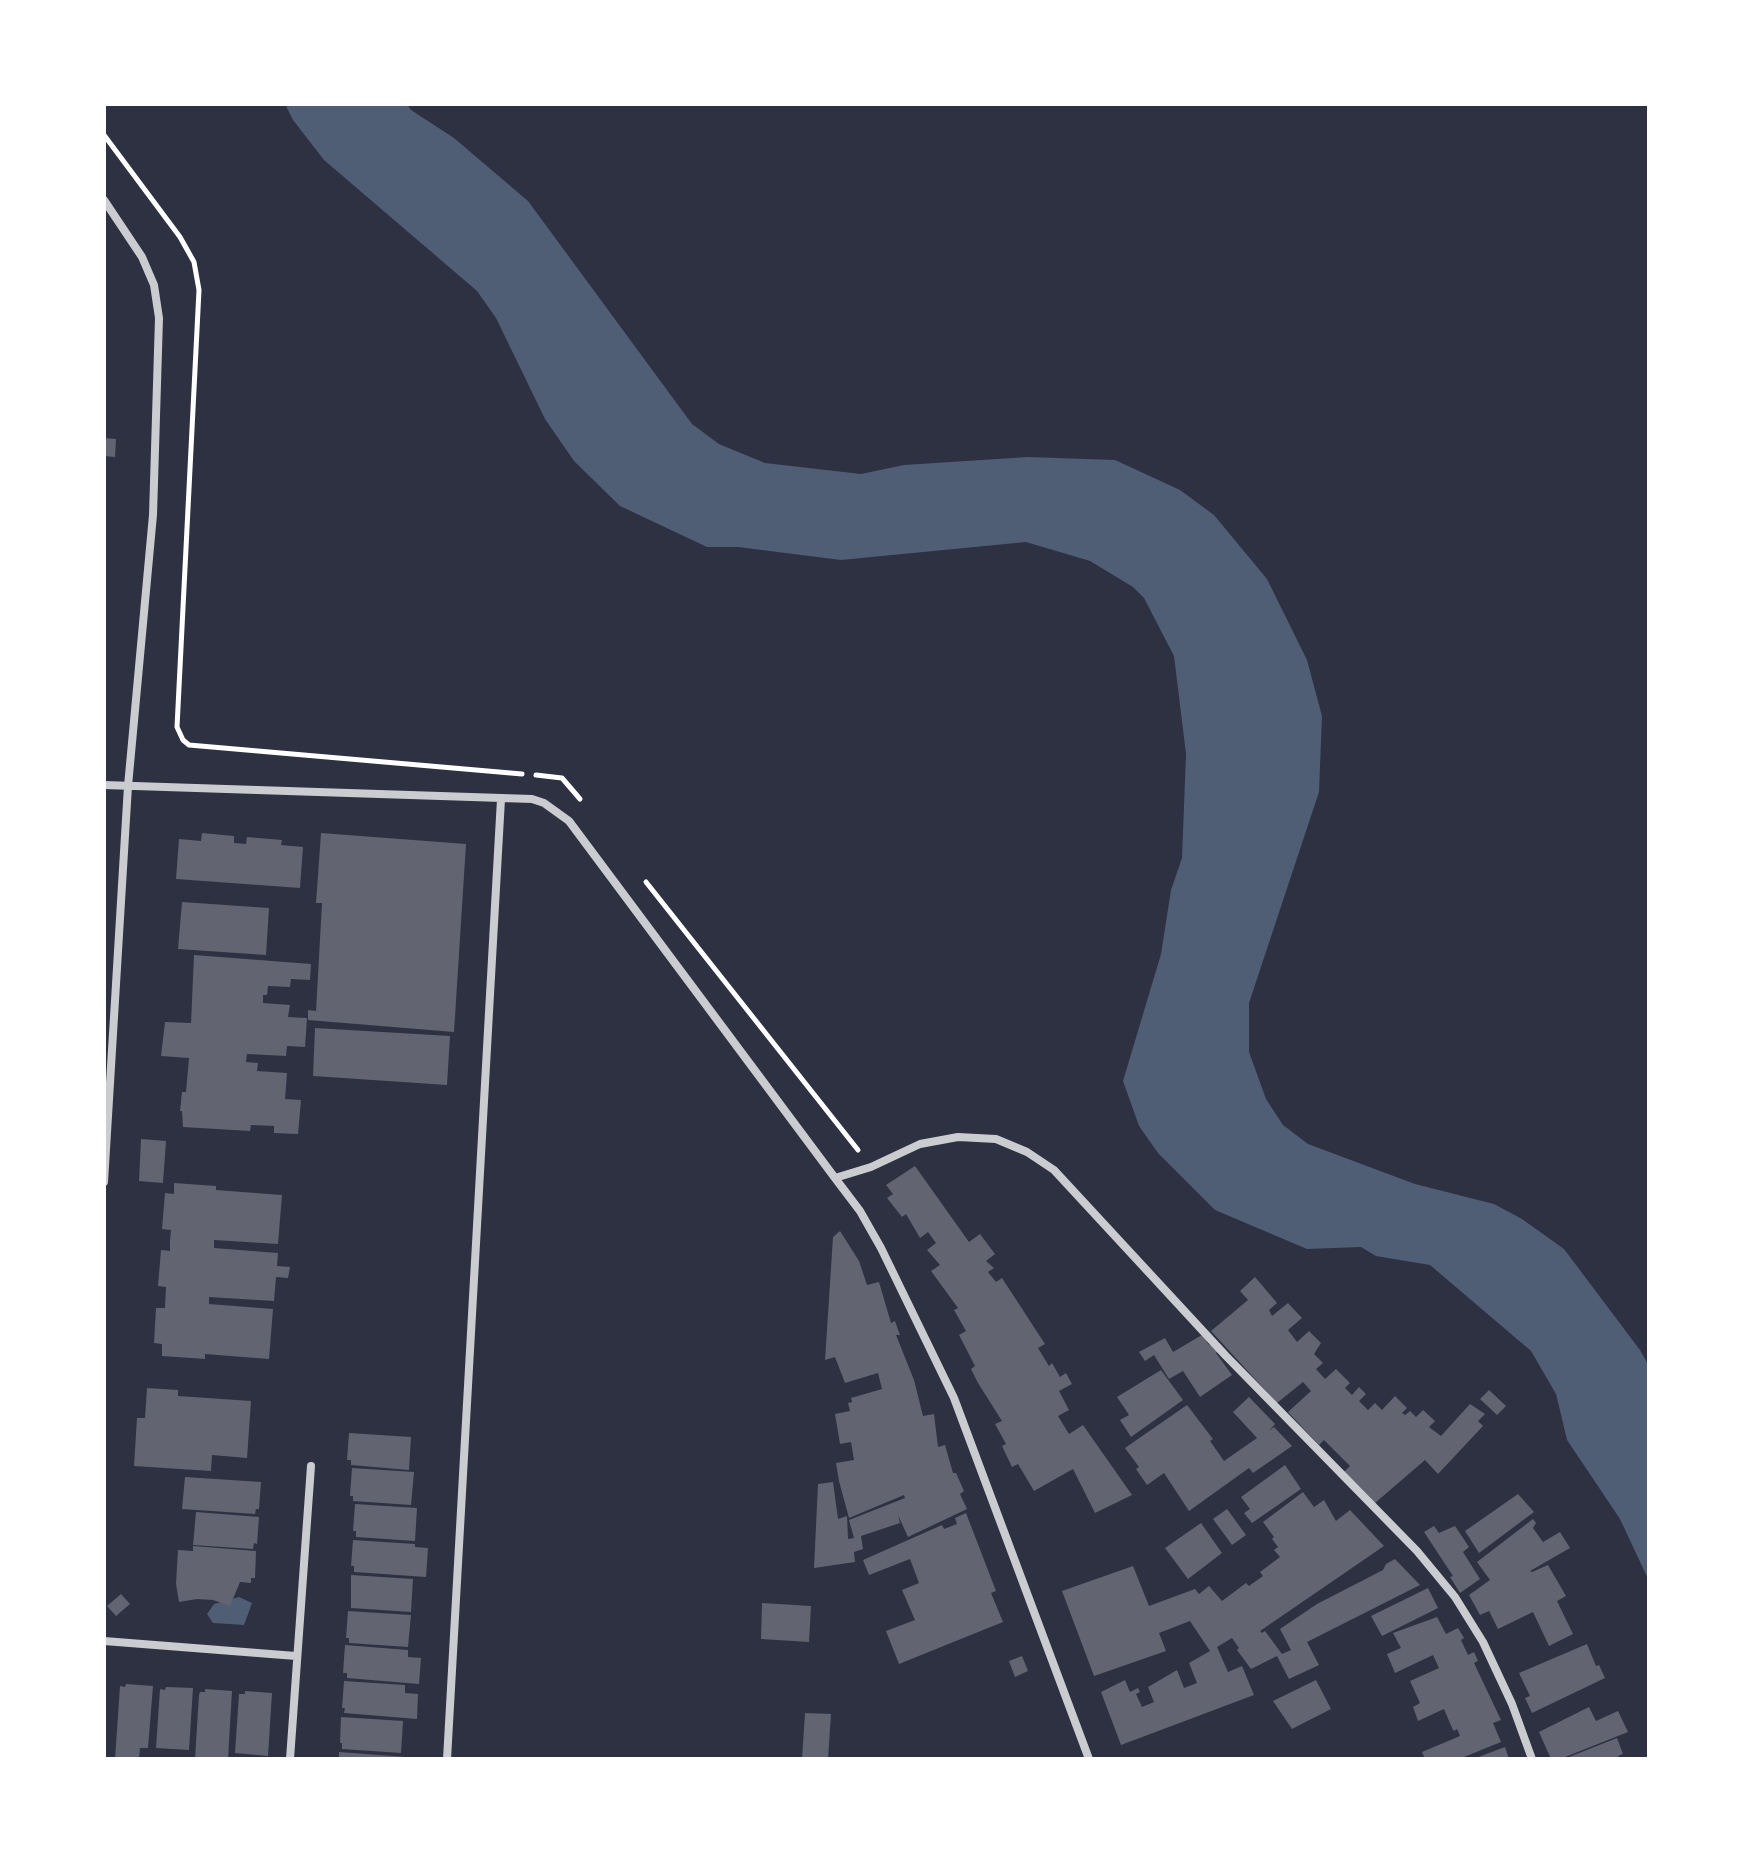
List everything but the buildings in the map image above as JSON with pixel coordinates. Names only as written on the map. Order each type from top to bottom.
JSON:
[{"type":"street","points":[[104,200],[142,257],[154,285],[159,318],[153,515],[128,786],[104,1182]]},
{"type":"street","points":[[104,785],[532,799],[544,803],[569,821],[860,1211],[881,1248],[954,1398],[1089,1759]]},
{"type":"street","points":[[447,1759],[501,799]]},
{"type":"street","points":[[835,1178],[871,1167],[920,1144],[958,1137],[996,1139],[1027,1152],[1054,1170],[1226,1356],[1417,1551],[1445,1585],[1483,1642],[1512,1704],[1532,1759]]},
{"type":"street","points":[[290,1759],[311,1466]]},
{"type":"street","points":[[104,1641],[296,1656]]},
{"type":"path","points":[[104,135],[180,237],[194,262],[199,290],[177,727],[183,740],[189,745],[562,778],[582,802]]},
{"type":"path","points":[[640,875],[871,1167]]},
{"type":"water","points":[[285,104],[407,104],[411,110],[454,138],[528,201],[692,424],[719,444],[765,463],[861,474],[904,465],[1028,457],[1115,460],[1180,490],[1214,515],[1267,579],[1307,660],[1322,716],[1319,792],[1249,1003],[1249,1052],[1266,1099],[1283,1125],[1308,1144],[1415,1184],[1494,1204],[1522,1219],[1564,1249],[1649,1366],[1649,1581],[1620,1519],[1567,1440],[1556,1394],[1531,1351],[1430,1265],[1376,1256],[1361,1247],[1307,1249],[1215,1210],[1158,1153],[1139,1126],[1123,1081],[1161,954],[1171,890],[1182,858],[1186,754],[1174,656],[1144,598],[1133,587],[1090,561],[1026,542],[841,560],[738,547],[707,547],[620,506],[574,461],[545,419],[496,318],[477,291],[324,160],[293,120]]},
{"type":"water","points":[[239,1597],[252,1603],[244,1625],[213,1623],[207,1614],[214,1604]]}]
